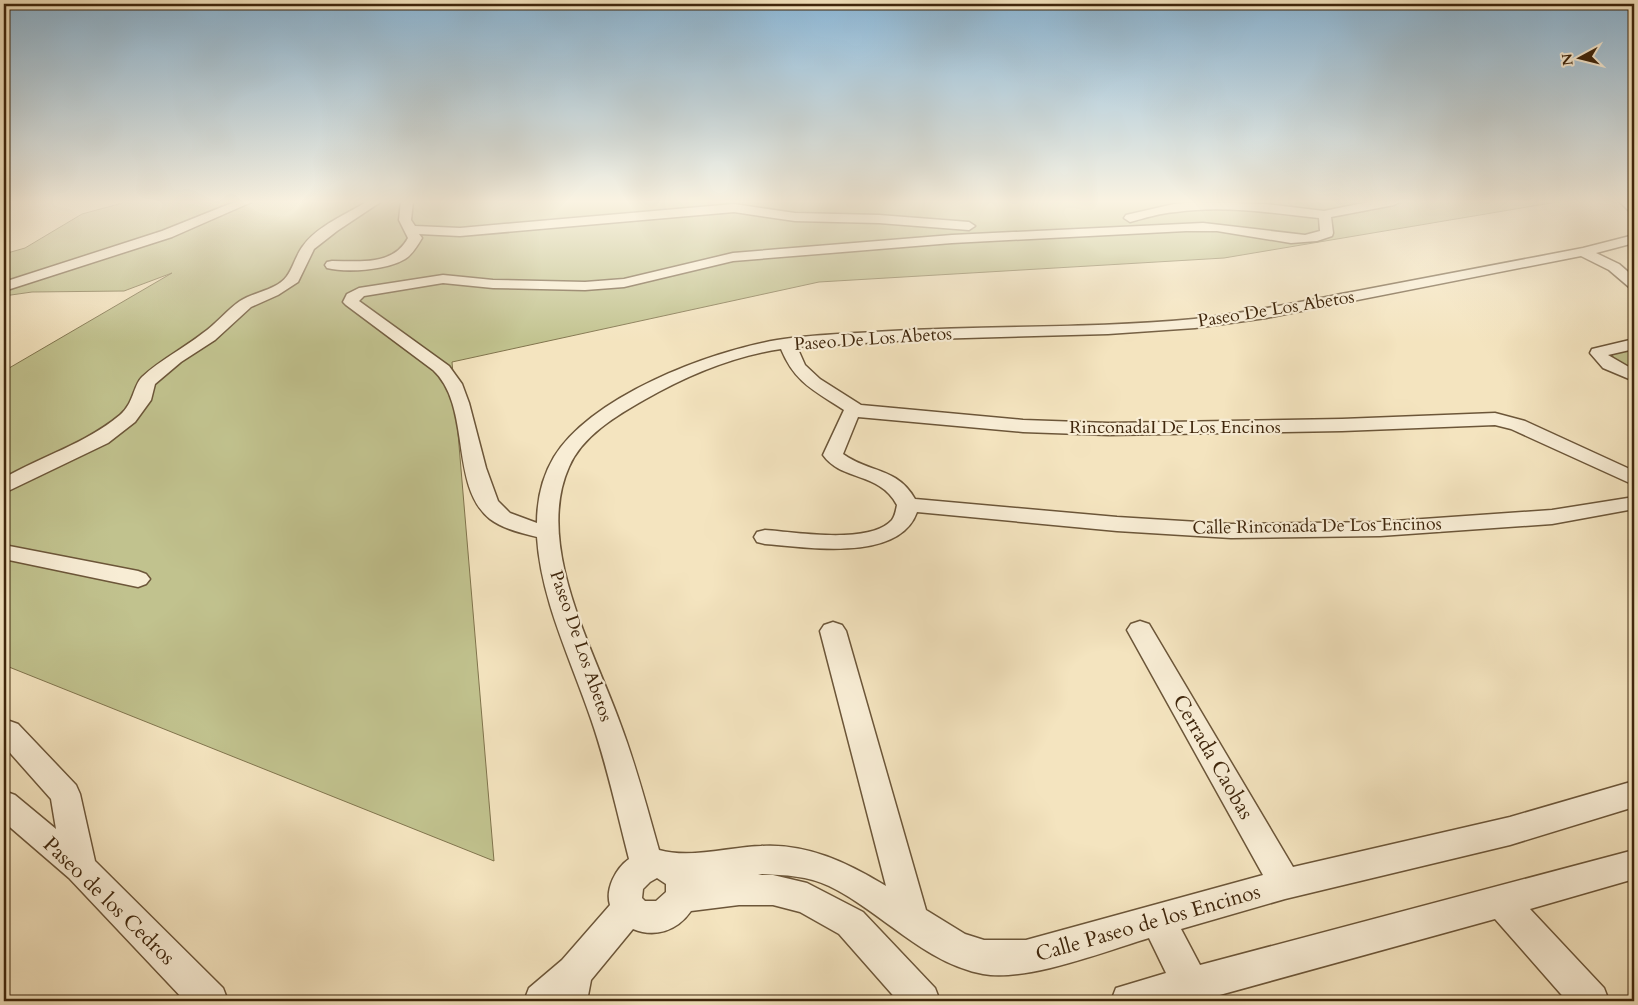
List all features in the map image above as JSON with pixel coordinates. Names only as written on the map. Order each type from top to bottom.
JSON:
[{"type":"street","points":[[4,288],[125,248]]},
{"type":"street","points":[[4,486],[33,470],[101,439],[128,418],[142,400],[147,382],[176,358],[209,337],[246,304],[274,292],[293,279],[299,263],[308,248]]},
{"type":"street","points":[[332,265],[390,262],[408,248]]},
{"type":"street","points":[[547,533],[507,520],[496,513],[486,500],[468,436],[463,407],[444,370],[377,324],[351,302],[352,297],[359,292],[413,282],[443,279],[493,284],[585,286],[624,283],[733,257],[844,248]]},
{"type":"street","name":"Paseo De Los Abetos","points":[[668,878],[607,725],[554,576],[547,533],[548,501],[554,476],[566,450],[587,430],[655,386],[672,378],[762,348],[937,333],[1131,327],[1237,318],[1599,248]]},
{"type":"street","points":[[1583,252],[1614,267],[1634,284]]},
{"type":"street","points":[[1634,344],[1598,353],[1601,359],[1610,366],[1634,376]]},
{"type":"street","points":[[765,537],[849,541],[876,538],[896,528],[904,518],[908,505],[902,492],[888,480],[845,464],[833,455],[850,414],[856,410],[814,383],[797,366],[788,345]]},
{"type":"street","name":"RinconadaI De Los Encinos","points":[[856,410],[1022,426],[1109,429],[1342,425],[1495,419],[1518,425],[1634,479]]},
{"type":"street","name":"Calle Rinconada De Los Encinos","points":[[908,505],[1117,524],[1231,531],[1390,528],[1552,517],[1634,503]]},
{"type":"street","points":[[4,552],[138,579]]},
{"type":"street","name":"Cerrada Caobas","points":[[1140,630],[1285,884]]},
{"type":"street","points":[[833,631],[912,920]]},
{"type":"street","points":[[4,730],[8,732],[65,794],[80,868]]},
{"type":"street","name":"Calle Paseo de los Encinos","points":[[668,878],[762,860],[793,862],[819,868],[841,876],[956,948],[984,957],[1026,957],[1285,884],[1510,831],[1634,794]]},
{"type":"street","name":"Paseo de los Cedros","points":[[4,804],[80,868],[210,1001]]},
{"type":"street","points":[[1129,1001],[1502,903],[1634,865]]},
{"type":"street","points":[[668,878],[672,910],[657,917],[647,918],[636,915],[629,908],[625,899],[625,889],[629,879],[637,872],[739,890],[773,890],[807,898],[851,923],[922,1001]]},
{"type":"street","points":[[1502,903],[1592,1001]]},
{"type":"street","points":[[542,1001],[572,987],[629,908]]},
{"type":"street","points":[[1158,920],[1191,985]]},
{"type":"green space","points":[[25,248],[1284,248],[1224,258],[819,282],[452,362],[494,861],[4,665],[4,371],[172,273],[124,291],[32,292],[4,296],[4,254]]},
{"type":"green space","points":[[1634,349],[1634,370],[1615,362],[1612,354]]}]
